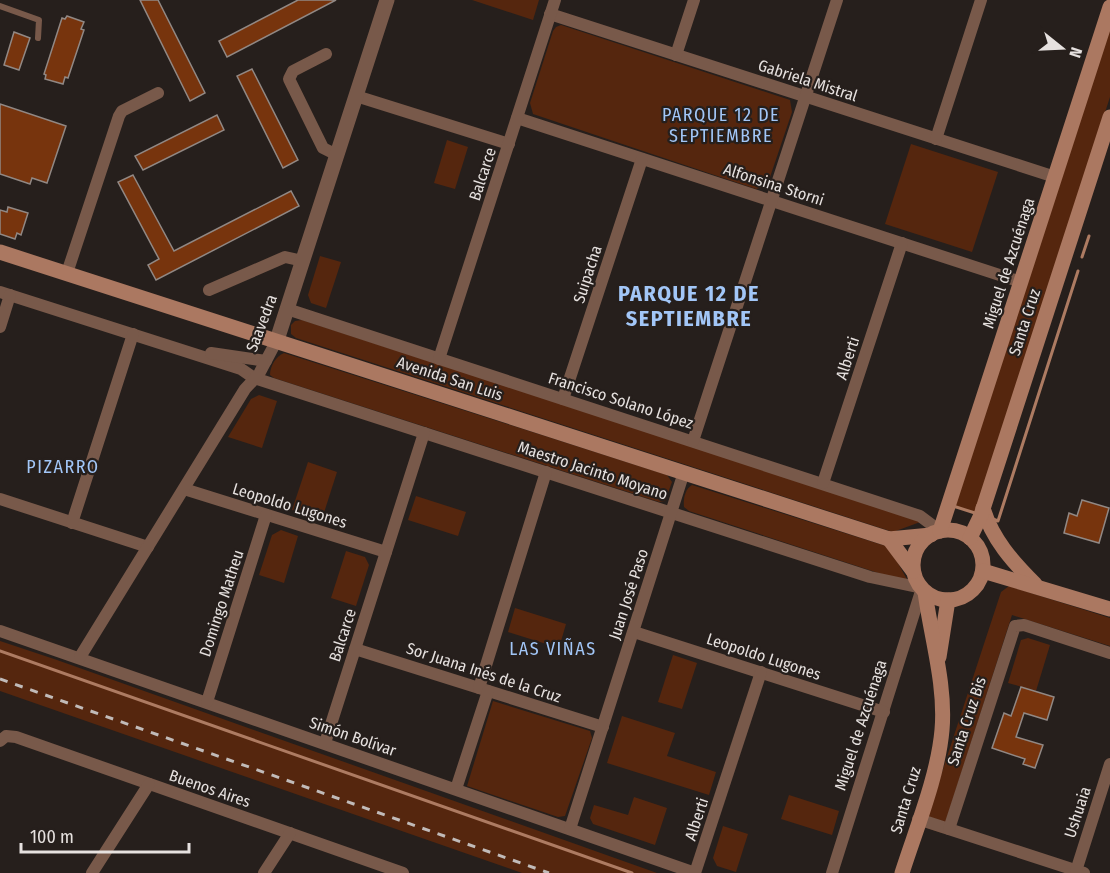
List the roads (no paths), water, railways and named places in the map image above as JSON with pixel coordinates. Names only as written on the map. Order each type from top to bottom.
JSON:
[{"type":"main road","name":"Miguel de Azcuénaga","points":[[935,533],[1021,282],[1110,7]]},
{"type":"main road","name":"Santa Cruz","points":[[970,537],[983,508],[1110,117]]},
{"type":"main road","name":"Avenida San Luis","points":[[0,252],[889,539],[960,532],[970,537]]},
{"type":"main road","points":[[983,508],[988,525],[1002,548],[1037,586]]},
{"type":"main road","points":[[913,572],[913,559],[917,548],[935,533]]},
{"type":"main road","points":[[889,539],[924,590],[936,598],[948,600],[960,598],[971,592],[979,582],[983,571],[978,547],[970,537]]},
{"type":"main road","points":[[983,571],[1110,609]]},
{"type":"main road","name":"Santa Cruz","points":[[902,873],[940,743],[942,727],[938,666],[924,590]]},
{"type":"main road","name":"Santa Cruz","points":[[938,666],[948,600]]},
{"type":"street","name":"Saavedra","points":[[80,657],[277,340],[387,0]]},
{"type":"street","name":"Balcarce","points":[[439,359],[555,0]]},
{"type":"street","points":[[676,55],[694,0]]},
{"type":"street","points":[[693,441],[837,0]]},
{"type":"street","points":[[936,139],[981,0]]},
{"type":"street","name":"Gabriela Mistral","points":[[550,14],[1054,177]]},
{"type":"street","points":[[326,54],[293,71],[289,78],[323,148],[337,155]]},
{"type":"street","points":[[67,273],[119,116],[122,111],[158,93]]},
{"type":"street","points":[[356,96],[509,144]]},
{"type":"street","name":"Alfonsina Storni","points":[[517,118],[1021,282]]},
{"type":"street","name":"Suipacha","points":[[563,399],[642,159]]},
{"type":"street","name":"Alberti","points":[[823,483],[902,243]]},
{"type":"street","points":[[209,290],[285,257],[303,261]]},
{"type":"street","points":[[0,327],[5,293],[244,370],[255,378]]},
{"type":"street","name":"Francisco Solano López","points":[[287,309],[920,516],[935,533]]},
{"type":"street","points":[[72,522],[133,334]]},
{"type":"street","points":[[169,345],[266,361]]},
{"type":"street","name":"Maestro Jacinto Moyano","points":[[255,378],[870,577],[924,590]]},
{"type":"street","name":"Balcarce","points":[[325,743],[424,433]]},
{"type":"street","points":[[456,789],[546,472]]},
{"type":"street","name":"Juan José Paso","points":[[570,830],[684,472]]},
{"type":"street","name":"Leopoldo Lugones","points":[[184,489],[386,552]]},
{"type":"street","points":[[0,500],[148,547]]},
{"type":"street","name":"Domingo Matheu","points":[[207,702],[266,515]]},
{"type":"street","name":"Miguel de Azcuénaga","points":[[832,873],[924,590]]},
{"type":"street","name":"Santa Cruz Bis","points":[[949,829],[1017,625],[1110,653]]},
{"type":"street","name":"Simón Bolívar","points":[[0,631],[695,873]]},
{"type":"street","name":"Leopoldo Lugones","points":[[633,632],[884,712]]},
{"type":"street","name":"Sor Juana Inés de la Cruz","points":[[355,649],[603,727]]},
{"type":"street","name":"Alberti","points":[[695,873],[761,672]]},
{"type":"street","name":"Buenos Aires","points":[[3,738],[16,737],[403,873]]},
{"type":"street","name":"Ushuaia","points":[[1080,872],[1110,764]]},
{"type":"street","points":[[92,873],[149,784]]},
{"type":"street","points":[[918,819],[1080,872]]},
{"type":"street","points":[[264,873],[290,833]]},
{"type":"lane","points":[[0,6],[39,20],[38,38]]},
{"type":"waterway","points":[[1082,257],[1089,236]]},
{"type":"waterway","points":[[993,519],[998,521],[1078,271]]},
{"type":"waterway","points":[[953,506],[975,513]]},
{"type":"waterway","points":[[0,651],[632,873]]},
{"type":"railway","points":[[0,679],[549,873]]},
{"type":"district","name":"PARQUE 12 DE SEPTIEMBRE","points":[[721,125]]},
{"type":"district","name":"PARQUE 12 DE SEPTIEMBRE","points":[[689,306]]},
{"type":"district","name":"PIZARRO","points":[[63,467]]},
{"type":"district","name":"LAS VIÑAS","points":[[553,649]]}]
